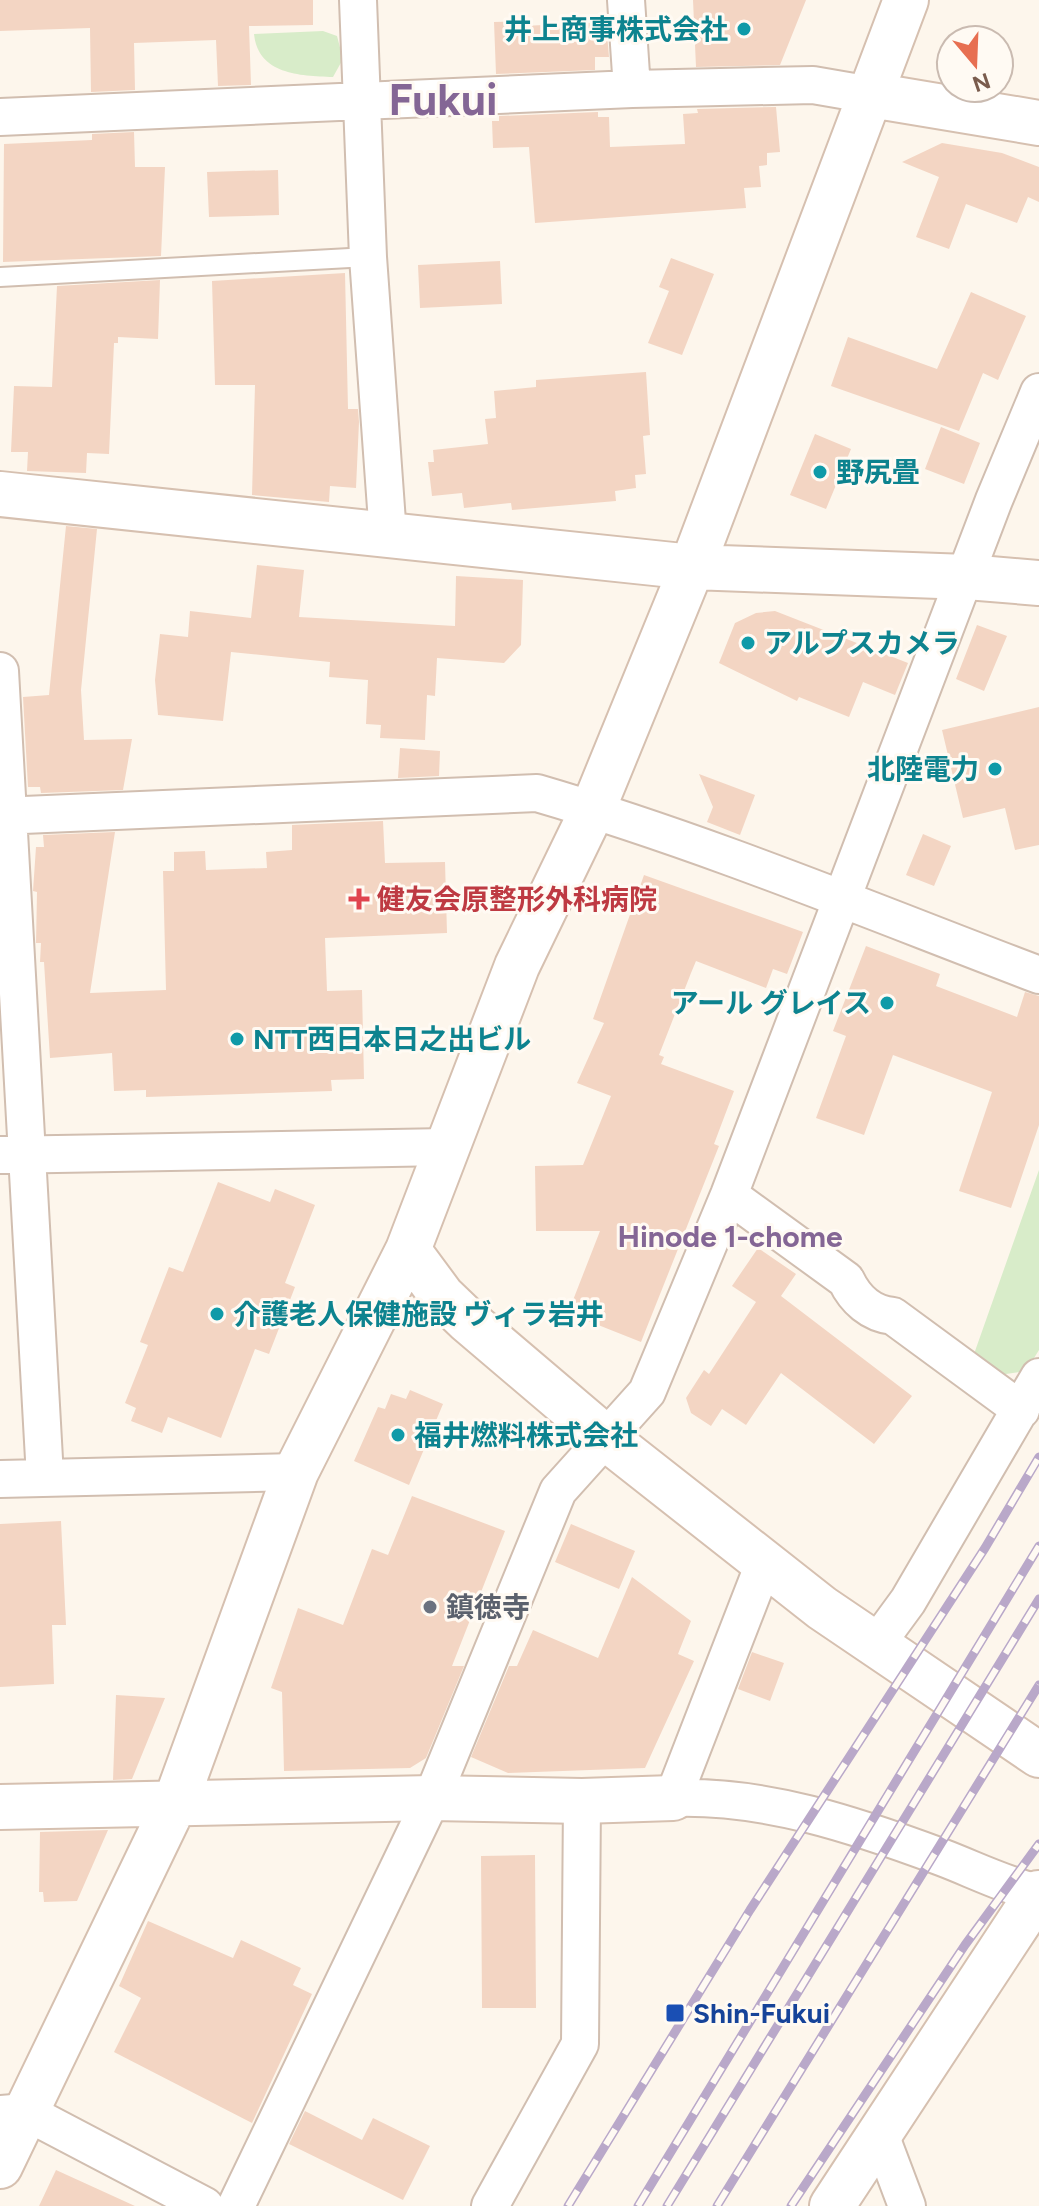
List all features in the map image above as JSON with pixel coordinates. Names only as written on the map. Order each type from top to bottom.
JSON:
[{"type":"street","points":[[358,0],[368,257],[388,536]]},
{"type":"street","points":[[626,0],[632,89]]},
{"type":"street","points":[[0,2166],[13,2113],[176,1801],[296,1472],[408,1250],[517,966],[593,809],[692,567],[906,0]]},
{"type":"street","points":[[0,117],[632,89],[813,85],[1039,123]]},
{"type":"street","points":[[236,2206],[432,1798],[558,1491],[647,1392],[729,1195],[994,500],[1039,392]]},
{"type":"street","points":[[0,494],[692,567],[967,577],[1039,583]]},
{"type":"street","points":[[0,671],[13,1155],[45,1477]]},
{"type":"street","points":[[4,816],[537,793],[593,809],[1039,975]]},
{"type":"street","points":[[13,1155],[447,1147]]},
{"type":"street","points":[[729,1195],[846,1280],[854,1296],[881,1315],[893,1316],[1021,1410]]},
{"type":"street","points":[[408,1250],[442,1296],[467,1320],[607,1439],[875,1646],[1039,1755]]},
{"type":"street","points":[[875,1646],[908,1601],[1039,1377]]},
{"type":"street","points":[[0,1479],[296,1472]]},
{"type":"street","points":[[673,1798],[765,1561]]},
{"type":"street","points":[[0,1807],[176,1801],[714,1798],[777,1806],[875,1833],[1038,1893],[881,2137],[832,2206]]},
{"type":"street","points":[[490,2206],[580,2044],[582,1801]]},
{"type":"street","points":[[13,2113],[205,2206]]},
{"type":"street","points":[[881,2137],[907,2206]]},
{"type":"lane","points":[[0,277],[368,257]]},
{"type":"green space","points":[[323,31],[337,36],[343,59],[333,77],[294,74],[272,65],[257,47],[254,34]]},
{"type":"green space","points":[[1039,1170],[1039,1350],[1026,1371],[999,1375],[974,1354]]},
{"type":"building","points":[[0,0],[313,0],[313,25],[249,26],[251,85],[218,86],[216,40],[134,43],[135,90],[91,92],[90,28],[0,31]]},
{"type":"building","name":"井上商事株式会社","points":[[693,0],[806,0],[780,65],[696,67]]},
{"type":"building","points":[[523,21],[523,26],[606,22],[609,57],[595,57],[595,70],[496,74],[494,22]]},
{"type":"building","points":[[776,107],[780,152],[767,153],[767,165],[759,166],[761,187],[744,188],[746,208],[535,223],[529,147],[493,148],[492,121],[499,121],[499,116],[598,112],[598,117],[609,117],[610,147],[685,144],[683,114],[698,113],[697,109]]},
{"type":"building","points":[[134,132],[135,167],[165,167],[161,256],[3,262],[4,144],[92,140],[92,134]]},
{"type":"building","points":[[942,143],[1002,153],[1039,167],[1039,202],[1028,197],[1017,223],[966,204],[949,249],[916,237],[939,177],[902,162]]},
{"type":"building","points":[[278,170],[279,215],[209,217],[207,172]]},
{"type":"building","points":[[671,258],[714,274],[682,355],[648,343],[669,291],[659,287]]},
{"type":"building","points":[[500,261],[502,304],[420,308],[418,265]]},
{"type":"building","points":[[345,273],[348,409],[358,409],[359,422],[356,488],[330,486],[329,502],[252,495],[255,385],[215,385],[212,281]]},
{"type":"building","points":[[160,280],[158,339],[118,337],[118,343],[114,343],[109,454],[87,453],[86,473],[27,471],[28,452],[11,452],[14,386],[52,387],[57,286]]},
{"type":"building","points":[[971,292],[1026,316],[998,380],[983,373],[959,431],[831,386],[848,337],[937,369]]},
{"type":"building","points":[[646,372],[650,435],[643,436],[646,474],[635,475],[636,488],[615,491],[616,501],[512,510],[511,503],[464,508],[462,493],[432,496],[428,462],[434,462],[433,450],[488,444],[485,419],[496,418],[494,391],[536,387],[536,380]]},
{"type":"building","points":[[941,427],[980,443],[964,484],[925,469]]},
{"type":"building","name":"野尻畳","points":[[815,434],[851,449],[826,509],[790,495]]},
{"type":"building","points":[[66,526],[97,529],[81,690],[84,740],[132,739],[123,790],[41,793],[40,787],[28,787],[23,697],[49,695]]},
{"type":"building","points":[[257,565],[304,570],[299,617],[455,626],[456,576],[523,580],[521,645],[504,663],[437,658],[435,696],[427,695],[425,740],[380,738],[381,725],[366,724],[368,680],[329,677],[330,662],[231,652],[223,721],[158,715],[155,680],[160,634],[188,637],[190,611],[251,618]]},
{"type":"building","points":[[775,611],[908,663],[895,695],[863,682],[849,717],[799,697],[797,701],[719,663],[735,623],[756,613]]},
{"type":"building","points":[[977,625],[1007,636],[984,691],[956,679]]},
{"type":"building","name":"北陸電力","points":[[1039,707],[1039,845],[1015,850],[1005,808],[963,818],[942,730]]},
{"type":"building","points":[[400,748],[440,751],[439,776],[398,778]]},
{"type":"building","points":[[699,774],[755,795],[740,835],[707,822],[713,807]]},
{"type":"building","points":[[383,821],[385,863],[445,862],[447,933],[325,938],[327,991],[362,990],[364,1079],[331,1080],[332,1091],[146,1097],[146,1090],[114,1091],[112,1053],[50,1058],[44,962],[40,962],[41,943],[36,943],[37,892],[33,891],[36,847],[44,847],[43,835],[115,832],[90,993],[166,990],[163,871],[174,871],[174,852],[205,851],[206,870],[267,868],[266,852],[292,850],[292,825]]},
{"type":"building","points":[[923,834],[951,846],[934,886],[906,875]]},
{"type":"building","points":[[644,875],[803,932],[787,974],[773,969],[766,988],[696,961],[691,973],[659,1055],[664,1057],[661,1064],[734,1091],[714,1144],[719,1146],[641,1342],[568,1313],[600,1231],[536,1231],[535,1166],[583,1165],[611,1096],[577,1083],[604,1023],[593,1019]]},
{"type":"building","points":[[866,946],[940,974],[936,986],[1017,1017],[1025,992],[1039,996],[1039,1125],[1011,1208],[959,1191],[992,1092],[893,1055],[864,1135],[816,1118],[846,1036],[833,1031]]},
{"type":"building","name":"介護老人保健施設 ヴィラ岩井","points":[[218,1182],[270,1202],[275,1189],[315,1205],[285,1283],[295,1287],[269,1354],[255,1349],[221,1438],[168,1417],[162,1433],[131,1421],[136,1408],[125,1403],[148,1345],[140,1342],[169,1267],[183,1272]]},
{"type":"building","points":[[758,1248],[796,1274],[781,1296],[912,1396],[874,1444],[781,1373],[746,1425],[722,1409],[711,1426],[691,1413],[686,1398],[704,1370],[709,1374],[756,1302],[732,1286]]},
{"type":"building","name":"福井燃料株式会社","points":[[410,1390],[443,1404],[409,1485],[354,1461],[378,1407],[385,1409],[391,1394],[406,1399]]},
{"type":"building","points":[[412,1496],[505,1531],[452,1666],[464,1666],[426,1758],[410,1768],[284,1771],[282,1692],[271,1688],[298,1608],[343,1625],[372,1549],[388,1555]]},
{"type":"building","points":[[61,1521],[66,1625],[52,1625],[54,1684],[0,1687],[0,1524]]},
{"type":"building","points":[[571,1524],[635,1551],[619,1589],[555,1562]]},
{"type":"building","points":[[632,1577],[691,1621],[678,1654],[694,1661],[645,1768],[508,1773],[471,1757],[509,1666],[517,1666],[533,1630],[598,1658]]},
{"type":"building","points":[[752,1652],[784,1663],[770,1701],[738,1689]]},
{"type":"building","points":[[116,1695],[165,1698],[132,1779],[113,1780]]},
{"type":"building","points":[[108,1830],[77,1901],[44,1902],[43,1892],[39,1892],[40,1832]]},
{"type":"building","points":[[535,1855],[536,2008],[482,2008],[481,1856]]},
{"type":"building","points":[[148,1921],[233,1958],[241,1940],[301,1968],[293,1985],[312,1994],[252,2123],[114,2052],[141,1998],[119,1986]]},
{"type":"building","points":[[305,2111],[362,2140],[373,2118],[430,2146],[403,2200],[289,2144]]},
{"type":"building","points":[[56,2170],[135,2206],[39,2206]]},
{"type":"railway","points":[[568,2206],[750,1910],[985,1548],[1039,1457]]},
{"type":"railway","points":[[638,2206],[1039,1546]]},
{"type":"railway","points":[[667,2206],[1039,1599]]},
{"type":"railway","points":[[717,2206],[1039,1685]]},
{"type":"railway","points":[[791,2206],[965,1945],[1039,1844]]},
{"type":"place","name":"井上商事株式会社","points":[[744,29]]},
{"type":"place","name":"野尻畳","points":[[820,472]]},
{"type":"place","name":"アルプスカメラ","points":[[748,643]]},
{"type":"place","name":"北陸電力","points":[[995,769]]},
{"type":"place","name":"健友会原整形外科病院","points":[[359,899]]},
{"type":"place","name":"アール グレイス","points":[[887,1003]]},
{"type":"place","name":"NTT西日本日之出ビル","points":[[237,1039]]},
{"type":"place","name":"介護老人保健施設 ヴィラ岩井","points":[[217,1314]]},
{"type":"place","name":"福井燃料株式会社","points":[[398,1435]]},
{"type":"place","name":"鎮徳寺","points":[[430,1607]]},
{"type":"place","name":"Shin-Fukui","points":[[675,2013]]},
{"type":"district","name":"Fukui","points":[[443,100]]},
{"type":"district","name":"Hinode 1-chome","points":[[730,1237]]}]
